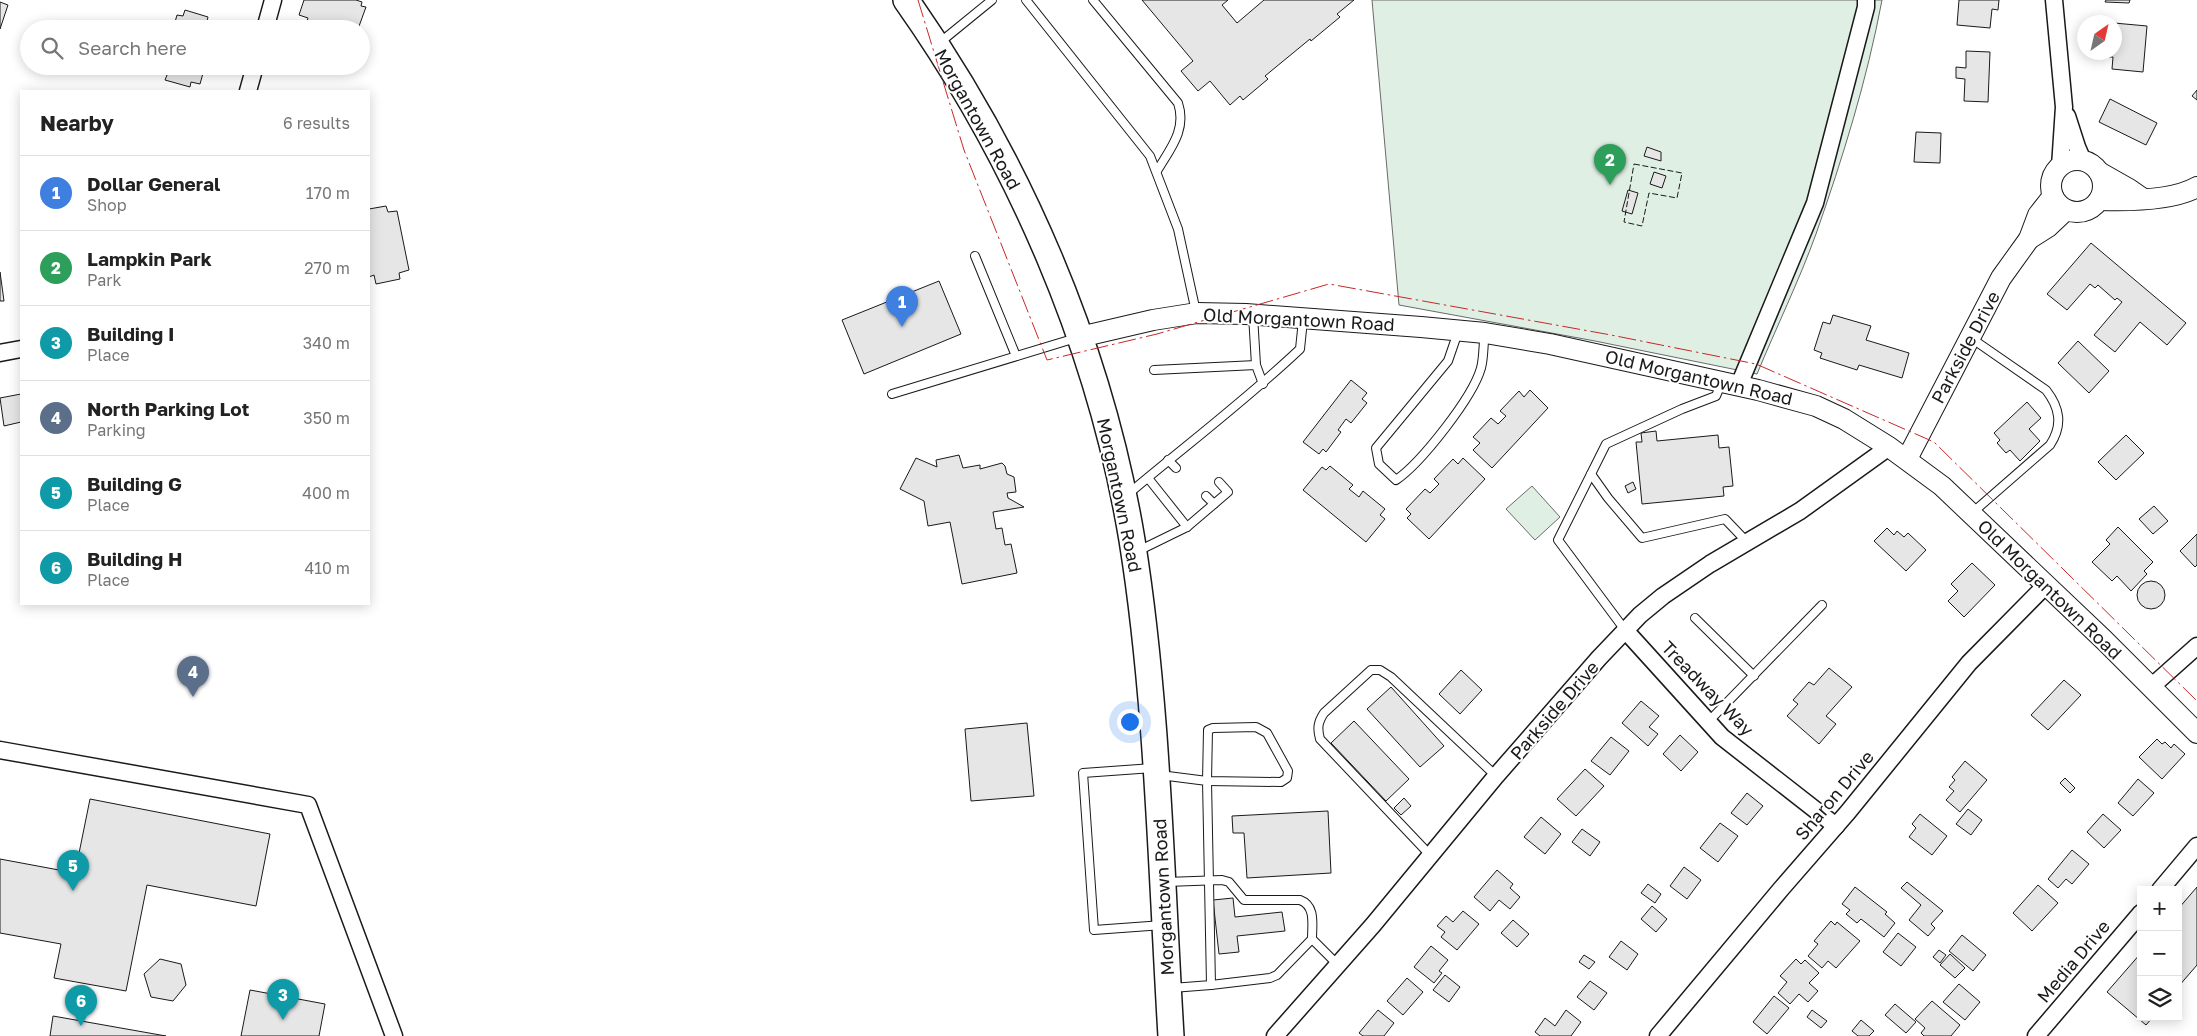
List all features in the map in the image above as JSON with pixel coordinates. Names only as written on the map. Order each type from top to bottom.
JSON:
[{"type":"main road","name":"Morgantown Road","points":[[906,0],[936,45],[982,122],[1014,181],[1047,251],[1080,337],[1113,449],[1134,552],[1144,630],[1155,771],[1171,1036]]},
{"type":"street","points":[[267,20],[273,0]]},
{"type":"street","points":[[1730,384],[1815,203],[1866,7],[1866,0]]},
{"type":"street","points":[[2054,0],[2064,107],[2060,167]]},
{"type":"street","points":[[248,90],[252,75]]},
{"type":"street","points":[[2064,107],[2077,147],[2091,167],[2102,181],[2103,191],[2093,207],[2084,212],[2075,212],[2059,203],[2051,186],[2052,177],[2060,167],[2074,160],[2091,167],[2142,198]]},
{"type":"street","points":[[2099,200],[2176,196],[2197,187]]},
{"type":"street","name":"Parkside Drive","points":[[1907,459],[2001,278],[2029,239],[2048,226],[2059,203]]},
{"type":"street","name":"Old Morgantown Road","points":[[1080,337],[1152,320],[1197,314],[1303,318],[1458,330],[1559,346],[1730,384],[1816,406],[1844,419],[1889,447],[1942,486],[2197,733]]},
{"type":"street","points":[[0,352],[20,349]]},
{"type":"street","name":"Parkside Drive","points":[[1275,1036],[1338,965],[1496,776],[1625,630],[1663,596],[1747,542],[1800,512],[1889,447]]},
{"type":"street","name":"Sharon Drive","points":[[1658,1036],[1836,826],[1970,663],[2046,585]]},
{"type":"street","name":"Treadway Way","points":[[1625,630],[1722,737],[1836,826]]},
{"type":"street","points":[[2151,687],[2197,646]]},
{"type":"street","points":[[0,750],[308,805],[394,1036]]},
{"type":"street","points":[[2163,886],[2197,846]]},
{"type":"street","name":"Media Drive","points":[[2036,1036],[2137,918]]},
{"type":"lane","points":[[936,45],[992,0]]},
{"type":"lane","points":[[1026,0],[1139,140],[1157,170],[1178,229],[1197,314]]},
{"type":"lane","points":[[1093,0],[1178,103],[1182,115],[1181,125],[1176,140],[1157,170]]},
{"type":"lane","points":[[975,256],[1016,356]]},
{"type":"lane","points":[[1253,315],[1256,364],[1263,384]]},
{"type":"lane","points":[[1124,498],[1184,446],[1263,384],[1300,349],[1303,318]]},
{"type":"lane","points":[[1458,330],[1448,361],[1376,448],[1379,464],[1396,480],[1410,471],[1459,410],[1481,368],[1484,333]]},
{"type":"lane","points":[[892,394],[1080,337]]},
{"type":"lane","points":[[1970,338],[2046,390],[2054,400],[2058,411],[2059,424],[2056,436],[2050,445],[1972,513]]},
{"type":"lane","points":[[1154,370],[1256,364]]},
{"type":"lane","points":[[1625,630],[1558,540],[1606,444],[1682,409],[1716,396],[1730,384]]},
{"type":"lane","points":[[1184,446],[1190,453]]},
{"type":"lane","points":[[1168,460],[1176,468]]},
{"type":"lane","points":[[1591,474],[1608,498],[1642,538],[1725,519],[1747,542]]},
{"type":"lane","points":[[1148,478],[1188,527]]},
{"type":"lane","points":[[1134,552],[1188,527],[1228,492],[1219,482]]},
{"type":"lane","points":[[1206,496],[1214,504]]},
{"type":"lane","points":[[1708,722],[1822,605]]},
{"type":"lane","points":[[1695,618],[1754,676]]},
{"type":"lane","points":[[1430,855],[1320,739],[1319,721],[1324,713],[1371,670],[1380,670],[1391,677],[1496,776]]},
{"type":"lane","points":[[1164,925],[1094,930],[1083,773],[1155,771],[1207,781],[1281,782],[1287,778],[1288,772],[1267,733],[1256,726],[1213,728],[1208,730],[1207,735],[1207,781],[1211,986]]},
{"type":"lane","points":[[1162,882],[1222,880],[1228,882],[1244,900],[1300,900],[1307,903],[1311,909],[1312,938],[1338,965]]},
{"type":"lane","points":[[1168,988],[1211,986],[1270,978],[1277,975],[1312,938]]},
{"type":"green space","points":[[1372,0],[1882,0],[1862,89],[1826,205],[1802,269],[1757,374],[1595,341],[1399,305]]},
{"type":"green space","points":[[1532,486],[1560,517],[1535,540],[1506,509]]},
{"type":"building","points":[[304,0],[356,0],[362,2],[361,6],[366,7],[361,20],[307,20],[308,18],[299,15]]},
{"type":"building","points":[[1142,0],[1228,0],[1222,5],[1237,23],[1264,0],[1354,0],[1337,14],[1340,17],[1265,76],[1268,79],[1243,100],[1240,96],[1230,105],[1210,81],[1198,91],[1181,71],[1193,61]]},
{"type":"building","points":[[1959,0],[1999,0],[1998,10],[1992,9],[1990,28],[1957,25]]},
{"type":"building","points":[[2106,0],[2130,0],[2129,3],[2105,2]]},
{"type":"building","points":[[0,2],[8,5],[0,29]]},
{"type":"building","points":[[185,10],[208,17],[207,20],[176,20],[177,15],[183,16]]},
{"type":"building","points":[[2122,24],[2147,26],[2143,72],[2112,69],[2113,60],[2122,60]]},
{"type":"building","points":[[1966,51],[1990,52],[1988,102],[1964,101],[1965,79],[1956,78],[1956,67],[1966,68]]},
{"type":"building","points":[[167,75],[202,75],[200,84],[191,82],[190,87],[165,80]]},
{"type":"building","points":[[2197,90],[2197,100],[2192,96]]},
{"type":"building","points":[[2110,99],[2157,123],[2146,145],[2099,122]]},
{"type":"building","points":[[1916,132],[1941,133],[1940,163],[1914,162]]},
{"type":"building","points":[[1647,147],[1661,152],[1661,161],[1644,156]]},
{"type":"building","points":[[1654,172],[1666,176],[1662,188],[1650,184]]},
{"type":"building","points":[[1628,190],[1638,193],[1632,214],[1622,211]]},
{"type":"building","points":[[386,206],[388,212],[397,211],[409,270],[399,273],[400,279],[376,284],[374,275],[370,277],[370,209]]},
{"type":"building","points":[[2091,243],[2186,323],[2167,345],[2140,322],[2115,352],[2094,335],[2122,302],[2117,298],[2115,300],[2098,285],[2095,288],[2090,284],[2067,310],[2047,294]]},
{"type":"building","points":[[0,272],[4,301],[0,301]]},
{"type":"building","points":[[939,281],[961,334],[864,374],[842,320]]},
{"type":"building","points":[[1833,315],[1871,326],[1866,340],[1909,353],[1902,378],[1859,365],[1857,370],[1820,358],[1822,353],[1814,350],[1823,322],[1830,324]]},
{"type":"building","points":[[2078,341],[2109,371],[2089,393],[2058,363]]},
{"type":"building","points":[[1351,380],[1367,393],[1362,399],[1367,403],[1351,423],[1346,419],[1338,430],[1341,432],[1326,452],[1323,449],[1319,454],[1303,442]]},
{"type":"building","points":[[1530,390],[1548,408],[1492,468],[1473,450],[1480,443],[1473,437],[1491,418],[1498,424],[1506,416],[1500,411],[1519,391],[1524,397]]},
{"type":"building","points":[[20,394],[20,422],[4,426],[0,398]]},
{"type":"building","points":[[2027,402],[2041,418],[2029,429],[2040,441],[2020,461],[2010,450],[2006,453],[1997,443],[2000,440],[1994,433]]},
{"type":"building","points":[[1656,431],[1657,441],[1718,435],[1719,448],[1729,447],[1733,486],[1723,487],[1724,496],[1642,504],[1636,442],[1642,442],[1641,433]]},
{"type":"building","points":[[2126,435],[2144,453],[2116,480],[2098,462]]},
{"type":"building","points":[[959,455],[963,468],[980,465],[980,469],[1002,463],[1007,474],[1014,477],[1016,492],[1007,493],[1008,498],[1024,507],[993,512],[996,529],[1002,528],[1005,545],[1011,544],[1017,573],[962,584],[950,522],[928,526],[924,501],[900,489],[916,458],[937,467],[936,460]]},
{"type":"building","points":[[1463,458],[1485,479],[1429,539],[1407,518],[1411,514],[1406,509],[1425,489],[1430,493],[1439,484],[1434,479],[1453,459],[1458,464]]},
{"type":"building","points":[[1330,466],[1353,485],[1349,489],[1359,497],[1363,491],[1385,509],[1380,515],[1385,519],[1366,542],[1303,490],[1322,467],[1326,470]]},
{"type":"building","points":[[1633,482],[1636,489],[1628,493],[1625,486]]},
{"type":"building","points":[[2154,506],[2168,521],[2153,534],[2139,519]]},
{"type":"building","points":[[2118,527],[2153,562],[2144,571],[2147,574],[2131,591],[2117,576],[2112,581],[2092,562],[2110,544],[2106,540]]},
{"type":"building","points":[[1887,528],[1894,535],[1897,531],[1904,537],[1908,533],[1926,550],[1906,571],[1874,541]]},
{"type":"building","points":[[2197,534],[2197,565],[2195,567],[2180,551]]},
{"type":"building","points":[[1972,563],[1995,585],[1964,617],[1948,601],[1958,591],[1951,584]]},
{"type":"building","points":[[2151,581],[2161,585],[2165,595],[2161,605],[2151,609],[2141,605],[2137,595],[2141,585]]},
{"type":"building","points":[[1829,668],[1852,687],[1826,716],[1836,724],[1819,744],[1787,716],[1798,704],[1793,700],[1809,682],[1814,685]]},
{"type":"building","points":[[1461,670],[1482,690],[1460,714],[1439,694]]},
{"type":"building","points":[[2064,680],[2081,695],[2048,730],[2031,715]]},
{"type":"building","points":[[1391,687],[1444,746],[1420,767],[1367,709]]},
{"type":"building","points":[[1641,701],[1659,716],[1649,727],[1658,734],[1648,746],[1622,723]]},
{"type":"building","points":[[1354,721],[1409,779],[1386,801],[1331,743]]},
{"type":"building","points":[[1027,723],[1034,796],[971,801],[965,729]]},
{"type":"building","points":[[1680,735],[1698,752],[1681,771],[1663,754]]},
{"type":"building","points":[[1611,737],[1629,751],[1610,775],[1591,761]]},
{"type":"building","points":[[2157,739],[2162,744],[2165,742],[2171,748],[2174,744],[2185,754],[2162,779],[2139,757]]},
{"type":"building","points":[[1965,761],[1987,780],[1960,812],[1946,800],[1954,791],[1949,787],[1955,780],[1952,777]]},
{"type":"building","points":[[1585,769],[1604,786],[1576,816],[1557,799]]},
{"type":"building","points":[[2065,778],[2075,788],[2070,793],[2060,783]]},
{"type":"building","points":[[2138,779],[2154,793],[2133,816],[2118,803]]},
{"type":"building","points":[[1747,793],[1763,806],[1747,825],[1731,813]]},
{"type":"building","points":[[1404,798],[1411,806],[1401,815],[1394,808]]},
{"type":"building","points":[[90,799],[270,834],[256,906],[147,885],[126,991],[54,978],[61,944],[0,933],[0,859],[75,873]]},
{"type":"building","points":[[1968,809],[1982,820],[1971,835],[1956,824]]},
{"type":"building","points":[[1328,811],[1331,873],[1247,878],[1244,833],[1233,833],[1232,816]]},
{"type":"building","points":[[1920,814],[1947,836],[1932,855],[1909,837],[1916,828],[1912,824]]},
{"type":"building","points":[[2103,814],[2121,830],[2104,848],[2087,832]]},
{"type":"building","points":[[1541,817],[1561,834],[1545,854],[1524,837]]},
{"type":"building","points":[[1720,823],[1738,836],[1718,862],[1700,848]]},
{"type":"building","points":[[1582,829],[1600,842],[1590,856],[1572,842]]},
{"type":"building","points":[[2072,850],[2089,864],[2072,884],[2066,879],[2058,888],[2048,879]]},
{"type":"building","points":[[1684,867],[1701,880],[1687,899],[1670,886]]},
{"type":"building","points":[[1497,870],[1513,884],[1510,888],[1520,897],[1510,909],[1499,900],[1490,911],[1474,897]]},
{"type":"building","points":[[1907,882],[1943,911],[1931,924],[1935,928],[1928,936],[1909,920],[1921,905],[1901,888]]},
{"type":"building","points":[[1648,884],[1661,894],[1655,903],[1641,893]]},
{"type":"building","points":[[2038,885],[2058,903],[2032,931],[2013,913]]},
{"type":"building","points":[[1855,887],[1887,912],[1885,914],[1895,923],[1884,937],[1861,919],[1857,923],[1846,914],[1850,910],[1842,904]]},
{"type":"building","points":[[2197,887],[2197,965],[2182,982],[2182,931],[2182,904]]},
{"type":"building","points":[[1233,898],[1235,917],[1282,912],[1285,931],[1237,936],[1239,952],[1219,954],[1213,900]]},
{"type":"building","points":[[1652,906],[1667,919],[1656,932],[1641,919]]},
{"type":"building","points":[[1463,911],[1479,924],[1457,950],[1441,937],[1445,932],[1437,926],[1446,916],[1453,922]]},
{"type":"building","points":[[1513,920],[1529,934],[1517,947],[1501,933]]},
{"type":"building","points":[[1831,921],[1835,925],[1837,922],[1860,941],[1836,968],[1828,961],[1822,968],[1808,956],[1818,944],[1814,941]]},
{"type":"building","points":[[1898,933],[1916,947],[1901,966],[1883,952]]},
{"type":"building","points":[[1962,935],[1986,955],[1973,971],[1949,951]]},
{"type":"building","points":[[1621,941],[1638,954],[1627,970],[1609,957]]},
{"type":"building","points":[[1431,946],[1448,960],[1439,971],[1442,973],[1434,983],[1414,967]]},
{"type":"building","points":[[1939,950],[1946,955],[1940,963],[1933,957]]},
{"type":"building","points":[[1950,954],[1965,968],[1955,978],[1940,965]]},
{"type":"building","points":[[1584,955],[1595,962],[1589,969],[1579,962]]},
{"type":"building","points":[[2137,958],[2137,1017],[2107,992]]},
{"type":"building","points":[[160,959],[181,964],[186,985],[173,1001],[151,997],[144,974]]},
{"type":"building","points":[[1796,959],[1801,964],[1805,960],[1819,973],[1809,983],[1818,991],[1808,1002],[1799,994],[1790,1004],[1778,993],[1787,982],[1780,976]]},
{"type":"building","points":[[1445,975],[1460,987],[1449,1002],[1433,990]]},
{"type":"building","points":[[1407,978],[1423,992],[1403,1015],[1387,1001]]},
{"type":"building","points":[[1590,981],[1607,993],[1594,1010],[1577,997]]},
{"type":"building","points":[[1959,984],[1980,1002],[1965,1020],[1943,1002]]},
{"type":"building","points":[[250,990],[325,1004],[319,1036],[241,1036]]},
{"type":"building","points":[[1774,996],[1789,1008],[1767,1034],[1753,1022]]},
{"type":"building","points":[[1932,1001],[1960,1025],[1951,1036],[1924,1036],[1921,1033],[1925,1028],[1915,1019]]},
{"type":"building","points":[[1895,1004],[1916,1022],[1906,1033],[1885,1015]]},
{"type":"building","points":[[1378,1010],[1394,1023],[1384,1036],[1363,1036],[1359,1033]]},
{"type":"building","points":[[1566,1010],[1581,1022],[1571,1036],[1540,1036],[1535,1032],[1545,1018],[1555,1026]]},
{"type":"building","points":[[1812,1010],[1827,1021],[1821,1028],[1807,1017]]},
{"type":"building","points":[[53,1016],[166,1036],[50,1036]]},
{"type":"building","points":[[1861,1020],[1874,1031],[1869,1036],[1858,1036],[1852,1031]]},
{"type":"building","points":[[2141,1021],[2150,1021],[2146,1025]]},
{"type":"fence","points":[[1634,164],[1682,173],[1677,198],[1649,193],[1642,226],[1624,222],[1634,164]]},
{"type":"power","points":[[918,0],[964,150],[1047,360],[1157,334],[1329,284],[1611,335],[1756,364],[1934,442],[2197,701]]},
{"type":"place","name":"Lampkin Park","points":[[1610,185]]},
{"type":"place","name":"Dollar General","points":[[902,327]]},
{"type":"place","name":"North Parking Lot","points":[[193,697]]},
{"type":"place","name":"Building G","points":[[73,891]]},
{"type":"place","name":"Building I","points":[[283,1020]]},
{"type":"place","name":"Building H","points":[[81,1026]]}]
